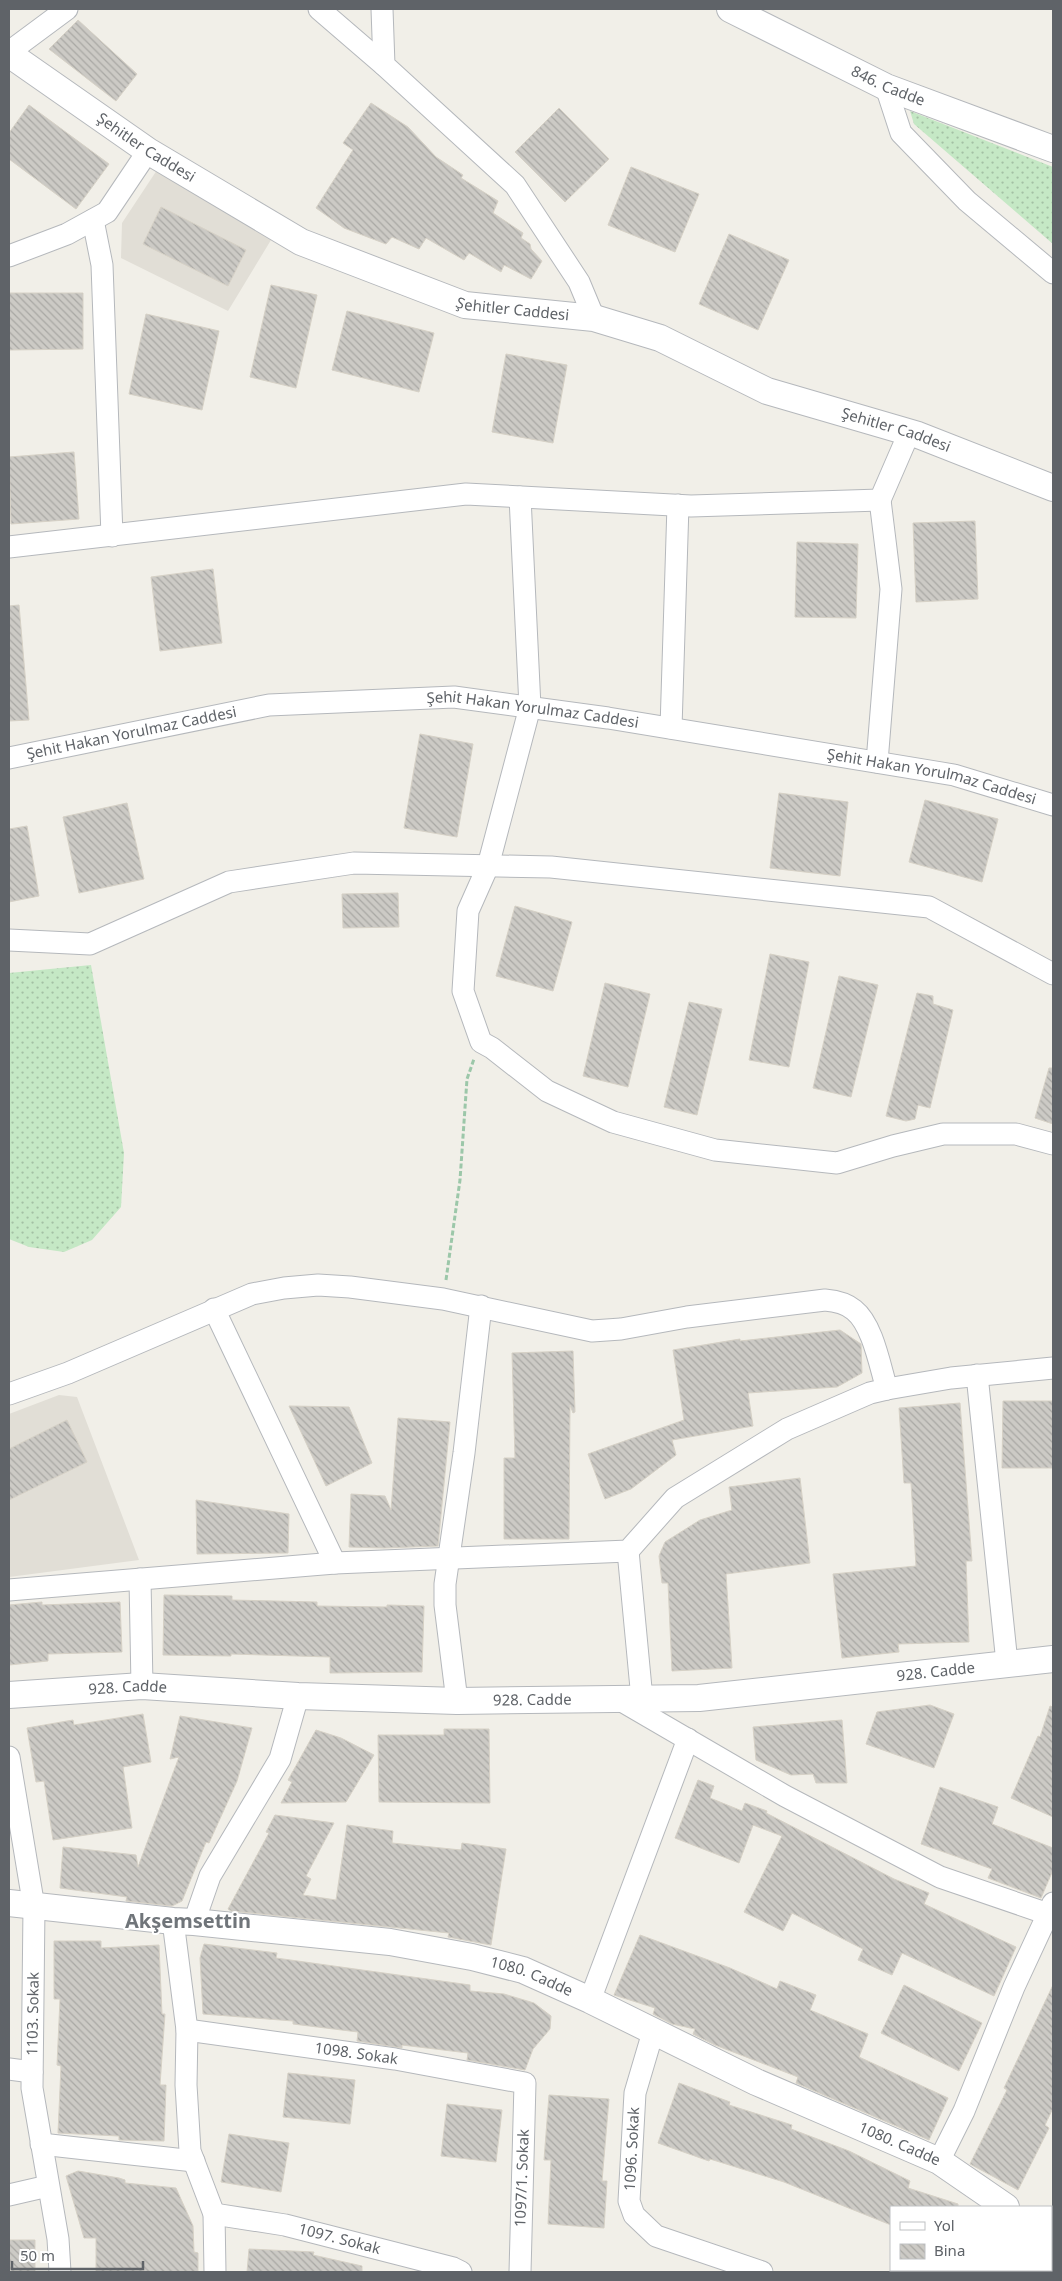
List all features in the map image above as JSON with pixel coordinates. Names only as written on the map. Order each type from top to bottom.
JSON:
[{"type":"street","points":[[9,53],[66,9]]},
{"type":"street","points":[[319,9],[384,65],[515,185],[578,282],[594,318]]},
{"type":"street","points":[[382,9],[384,65]]},
{"type":"street","name":"846. Cadde","points":[[730,9],[886,87],[1053,149]]},
{"type":"street","name":"Şehitler Caddesi","points":[[9,53],[148,152],[301,242],[465,304],[594,318],[660,338],[767,391],[909,433],[1053,488]]},
{"type":"street","points":[[886,87],[901,134],[967,201],[1053,273]]},
{"type":"street","points":[[9,256],[67,234],[107,212],[148,152]]},
{"type":"street","points":[[93,220],[102,265],[112,536]]},
{"type":"street","points":[[877,762],[891,589],[880,500],[909,433]]},
{"type":"street","points":[[9,547],[466,494],[678,505],[880,500]]},
{"type":"street","points":[[520,497],[530,707],[488,866],[468,911],[463,991],[481,1042],[492,1048],[547,1091],[613,1122],[715,1150],[837,1163],[893,1146],[943,1134],[1016,1134],[1053,1144]]},
{"type":"street","points":[[671,728],[678,505]]},
{"type":"street","name":"Şehit Hakan Yorulmaz Caddesi","points":[[9,758],[269,705],[454,697],[671,728],[954,775],[1053,805]]},
{"type":"street","points":[[9,940],[90,944],[229,882],[354,863],[551,866],[929,907],[1053,974]]},
{"type":"street","points":[[9,1394],[120,1351],[252,1294],[284,1288],[318,1285],[350,1287],[443,1299],[481,1306],[552,1324],[592,1331],[621,1329],[687,1317],[825,1300],[841,1302],[855,1310],[864,1321],[887,1389]]},
{"type":"street","points":[[457,1701],[445,1605],[445,1584],[450,1558],[481,1306]]},
{"type":"street","points":[[214,1309],[335,1563]]},
{"type":"street","points":[[939,2161],[964,2111],[1014,1987],[1052,1912],[940,1877],[785,1796],[688,1739],[631,1699],[628,1551],[675,1498],[787,1429],[870,1393],[977,1375],[1053,1368]]},
{"type":"street","points":[[977,1375],[1007,1663]]},
{"type":"street","points":[[9,1590],[335,1563],[628,1551]]},
{"type":"street","points":[[140,1578],[142,1686]]},
{"type":"street","name":"928. Cadde","points":[[9,1695],[142,1686],[298,1696],[457,1701],[700,1698],[1053,1659]]},
{"type":"street","points":[[214,2272],[214,2214],[190,2151],[186,2085],[187,2030],[184,1922],[280,1759],[298,1696]]},
{"type":"street","points":[[590,2000],[688,1739]]},
{"type":"street","name":"1103. Sokak","points":[[9,1756],[34,1907],[32,2088],[58,2239],[60,2272]]},
{"type":"street","name":"1080. Cadde","points":[[9,1903],[390,1942],[472,1957],[523,1970],[590,2000],[774,2090],[939,2161],[1005,2206]]},
{"type":"street","name":"1098. Sokak","points":[[187,2030],[395,2059],[525,2083]]},
{"type":"street","name":"1096. Sokak","points":[[654,2032],[636,2093],[629,2201],[634,2215],[656,2236],[762,2272]]},
{"type":"street","points":[[9,2069],[32,2072]]},
{"type":"street","name":"1097/1. Sokak","points":[[520,2272],[525,2083]]},
{"type":"street","points":[[41,2144],[194,2161]]},
{"type":"street","points":[[9,2195],[48,2186]]},
{"type":"street","name":"1097. Sokak","points":[[214,2214],[285,2225],[461,2272]]},
{"type":"path","points":[[443,1299],[460,1180],[467,1079],[481,1042]]},
{"type":"shaded area","points":[[157,170],[271,240],[228,311],[121,258],[122,223]]},
{"type":"shaded area","points":[[59,1395],[77,1397],[139,1560],[9,1577],[9,1414]]},
{"type":"green space","points":[[910,111],[1053,167],[1053,244],[914,124]]},
{"type":"green space","points":[[91,965],[124,1153],[121,1207],[92,1240],[64,1252],[29,1247],[9,1239],[9,973]]},
{"type":"building","points":[[78,20],[137,74],[116,101],[49,49]]},
{"type":"building","points":[[371,103],[408,127],[436,157],[463,175],[461,178],[498,201],[493,213],[523,233],[521,238],[530,244],[531,249],[542,261],[531,279],[504,265],[501,272],[469,253],[464,260],[426,238],[419,249],[392,237],[386,244],[344,228],[316,208],[353,150],[343,143]]},
{"type":"building","points":[[29,105],[109,164],[76,209],[9,159],[9,133]]},
{"type":"building","points":[[559,108],[609,159],[565,202],[515,152]]},
{"type":"building","points":[[631,167],[699,194],[675,252],[608,225]]},
{"type":"building","points":[[161,207],[246,250],[228,286],[143,244]]},
{"type":"building","points":[[729,234],[789,260],[758,330],[699,304]]},
{"type":"building","points":[[271,285],[317,295],[296,388],[250,377]]},
{"type":"building","points":[[9,293],[83,293],[83,349],[9,350]]},
{"type":"building","points":[[347,311],[434,333],[419,392],[332,370]]},
{"type":"building","points":[[146,314],[219,331],[202,410],[129,394]]},
{"type":"building","points":[[506,354],[567,365],[553,443],[492,432]]},
{"type":"building","points":[[74,452],[79,519],[11,524],[9,457]]},
{"type":"building","points":[[975,521],[978,599],[916,602],[913,523]]},
{"type":"building","points":[[797,542],[858,544],[856,618],[795,617]]},
{"type":"building","points":[[213,569],[222,643],[160,651],[151,577]]},
{"type":"building","points":[[19,605],[29,720],[9,721],[9,606]]},
{"type":"building","points":[[420,734],[473,744],[457,837],[404,828]]},
{"type":"building","points":[[779,793],[848,802],[840,876],[770,868]]},
{"type":"building","points":[[925,800],[998,819],[982,882],[909,862]]},
{"type":"building","points":[[127,803],[144,879],[79,893],[63,817]]},
{"type":"building","points":[[27,826],[39,896],[9,902],[9,829]]},
{"type":"building","points":[[398,893],[399,927],[343,928],[342,894]]},
{"type":"building","points":[[515,906],[572,922],[553,991],[496,976]]},
{"type":"building","points":[[770,954],[809,962],[789,1067],[749,1060]]},
{"type":"building","points":[[839,976],[878,985],[851,1097],[813,1088]]},
{"type":"building","points":[[605,983],[650,994],[628,1087],[583,1076]]},
{"type":"building","points":[[917,993],[933,996],[933,1004],[953,1010],[930,1108],[918,1105],[915,1119],[906,1121],[886,1116]]},
{"type":"building","points":[[689,1002],[722,1009],[697,1115],[664,1107]]},
{"type":"building","points":[[1049,1068],[1053,1068],[1053,1124],[1035,1118]]},
{"type":"building","points":[[840,1330],[861,1344],[862,1373],[837,1387],[748,1393],[753,1426],[672,1440],[676,1455],[631,1489],[605,1499],[588,1454],[684,1420],[673,1350],[740,1339],[740,1341]]},
{"type":"building","points":[[573,1351],[575,1412],[573,1413],[570,1405],[569,1539],[504,1539],[504,1458],[515,1458],[512,1353]]},
{"type":"building","points":[[1003,1401],[1053,1401],[1053,1468],[1002,1468]]},
{"type":"building","points":[[960,1403],[972,1561],[966,1561],[969,1642],[898,1644],[899,1652],[842,1658],[833,1574],[916,1566],[911,1483],[904,1483],[899,1408]]},
{"type":"building","points":[[289,1406],[349,1407],[372,1463],[326,1486]]},
{"type":"building","points":[[398,1418],[450,1422],[438,1546],[349,1547],[351,1494],[385,1496],[391,1510]]},
{"type":"building","points":[[67,1420],[87,1462],[9,1500],[9,1449]]},
{"type":"building","points":[[800,1478],[810,1563],[726,1574],[732,1668],[672,1671],[668,1583],[662,1583],[659,1556],[665,1542],[700,1520],[732,1510],[729,1487]]},
{"type":"building","points":[[196,1500],[289,1514],[288,1553],[197,1554]]},
{"type":"building","points":[[164,1595],[232,1596],[232,1600],[317,1602],[317,1606],[424,1606],[422,1672],[330,1673],[330,1657],[231,1654],[231,1656],[163,1655]]},
{"type":"building","points":[[42,1602],[42,1605],[120,1602],[122,1652],[48,1654],[48,1661],[9,1665],[9,1605]]},
{"type":"building","points":[[930,1705],[954,1714],[934,1768],[866,1744],[877,1712]]},
{"type":"building","points":[[1050,1706],[1053,1707],[1053,1817],[1011,1798],[1038,1736],[1040,1737]]},
{"type":"building","points":[[143,1714],[151,1762],[123,1767],[132,1828],[53,1840],[44,1781],[36,1782],[27,1728],[73,1720],[74,1725]]},
{"type":"building","points":[[180,1716],[252,1728],[237,1781],[209,1843],[206,1842],[182,1901],[172,1906],[126,1901],[127,1897],[60,1888],[63,1847],[136,1855],[138,1867],[179,1757],[170,1759]]},
{"type":"building","points":[[842,1720],[847,1783],[816,1783],[813,1774],[791,1775],[756,1760],[753,1727]]},
{"type":"building","points":[[444,1729],[489,1729],[490,1803],[379,1802],[378,1735],[444,1735]]},
{"type":"building","points":[[316,1730],[341,1738],[374,1755],[346,1802],[281,1803],[292,1782],[288,1780]]},
{"type":"building","points":[[698,1780],[714,1786],[710,1798],[742,1811],[745,1803],[767,1811],[766,1813],[894,1879],[929,1893],[924,1904],[1016,1947],[994,1996],[902,1953],[892,1975],[858,1960],[863,1949],[792,1913],[783,1931],[744,1912],[782,1836],[753,1825],[739,1863],[675,1838]]},
{"type":"building","points":[[940,1787],[998,1807],[992,1824],[1053,1848],[1053,1870],[1041,1898],[988,1878],[992,1869],[921,1844]]},
{"type":"building","points":[[275,1815],[334,1823],[306,1876],[311,1879],[303,1895],[336,1900],[347,1825],[393,1831],[392,1843],[461,1850],[462,1843],[506,1849],[491,1945],[448,1937],[449,1933],[231,1911],[228,1909],[269,1833],[266,1832]]},
{"type":"building","points":[[640,1935],[730,1968],[777,1989],[780,1981],[816,1995],[810,2010],[868,2034],[859,2057],[948,2098],[929,2140],[796,2083],[798,2077],[715,2045],[693,2034],[695,2029],[672,2024],[653,2014],[655,2008],[614,1995]]},
{"type":"building","points":[[54,1941],[101,1941],[101,1948],[159,1945],[162,2014],[165,2014],[160,2085],[166,2085],[164,2141],[119,2140],[119,2136],[58,2133],[61,2066],[57,2065],[60,1999],[54,1999]]},
{"type":"building","points":[[204,1944],[277,1953],[276,1958],[470,1985],[470,1991],[504,1994],[534,2003],[551,2016],[550,2029],[533,2049],[525,2070],[467,2060],[468,2053],[402,2045],[402,2048],[357,2041],[358,2032],[293,2024],[293,2021],[203,2014],[200,1958]]},
{"type":"building","points":[[904,1985],[982,2023],[959,2071],[881,2033]]},
{"type":"building","points":[[1053,1985],[1053,2108],[1045,2125],[1049,2128],[1018,2190],[970,2164],[1007,2090],[1004,2088]]},
{"type":"building","points":[[288,2073],[355,2080],[350,2124],[283,2117]]},
{"type":"building","points":[[679,2083],[730,2102],[729,2105],[792,2125],[791,2129],[849,2151],[910,2181],[908,2188],[958,2204],[958,2206],[890,2206],[890,2225],[784,2182],[710,2159],[709,2161],[658,2143]]},
{"type":"building","points":[[549,2095],[609,2099],[602,2181],[607,2181],[604,2228],[548,2224],[551,2160],[544,2160]]},
{"type":"building","points":[[447,2104],[502,2110],[496,2162],[441,2156]]},
{"type":"building","points":[[229,2134],[289,2143],[281,2192],[221,2182]]},
{"type":"building","points":[[78,2171],[119,2178],[125,2180],[125,2183],[176,2188],[193,2226],[194,2252],[198,2253],[198,2272],[96,2272],[96,2238],[84,2238],[66,2176]]},
{"type":"building","points":[[9,2240],[35,2240],[35,2272],[9,2272]]},
{"type":"building","points":[[249,2249],[314,2252],[313,2255],[362,2266],[362,2272],[247,2272]]},
{"type":"district","name":"Akşemsettin","points":[[188,1921]]}]
